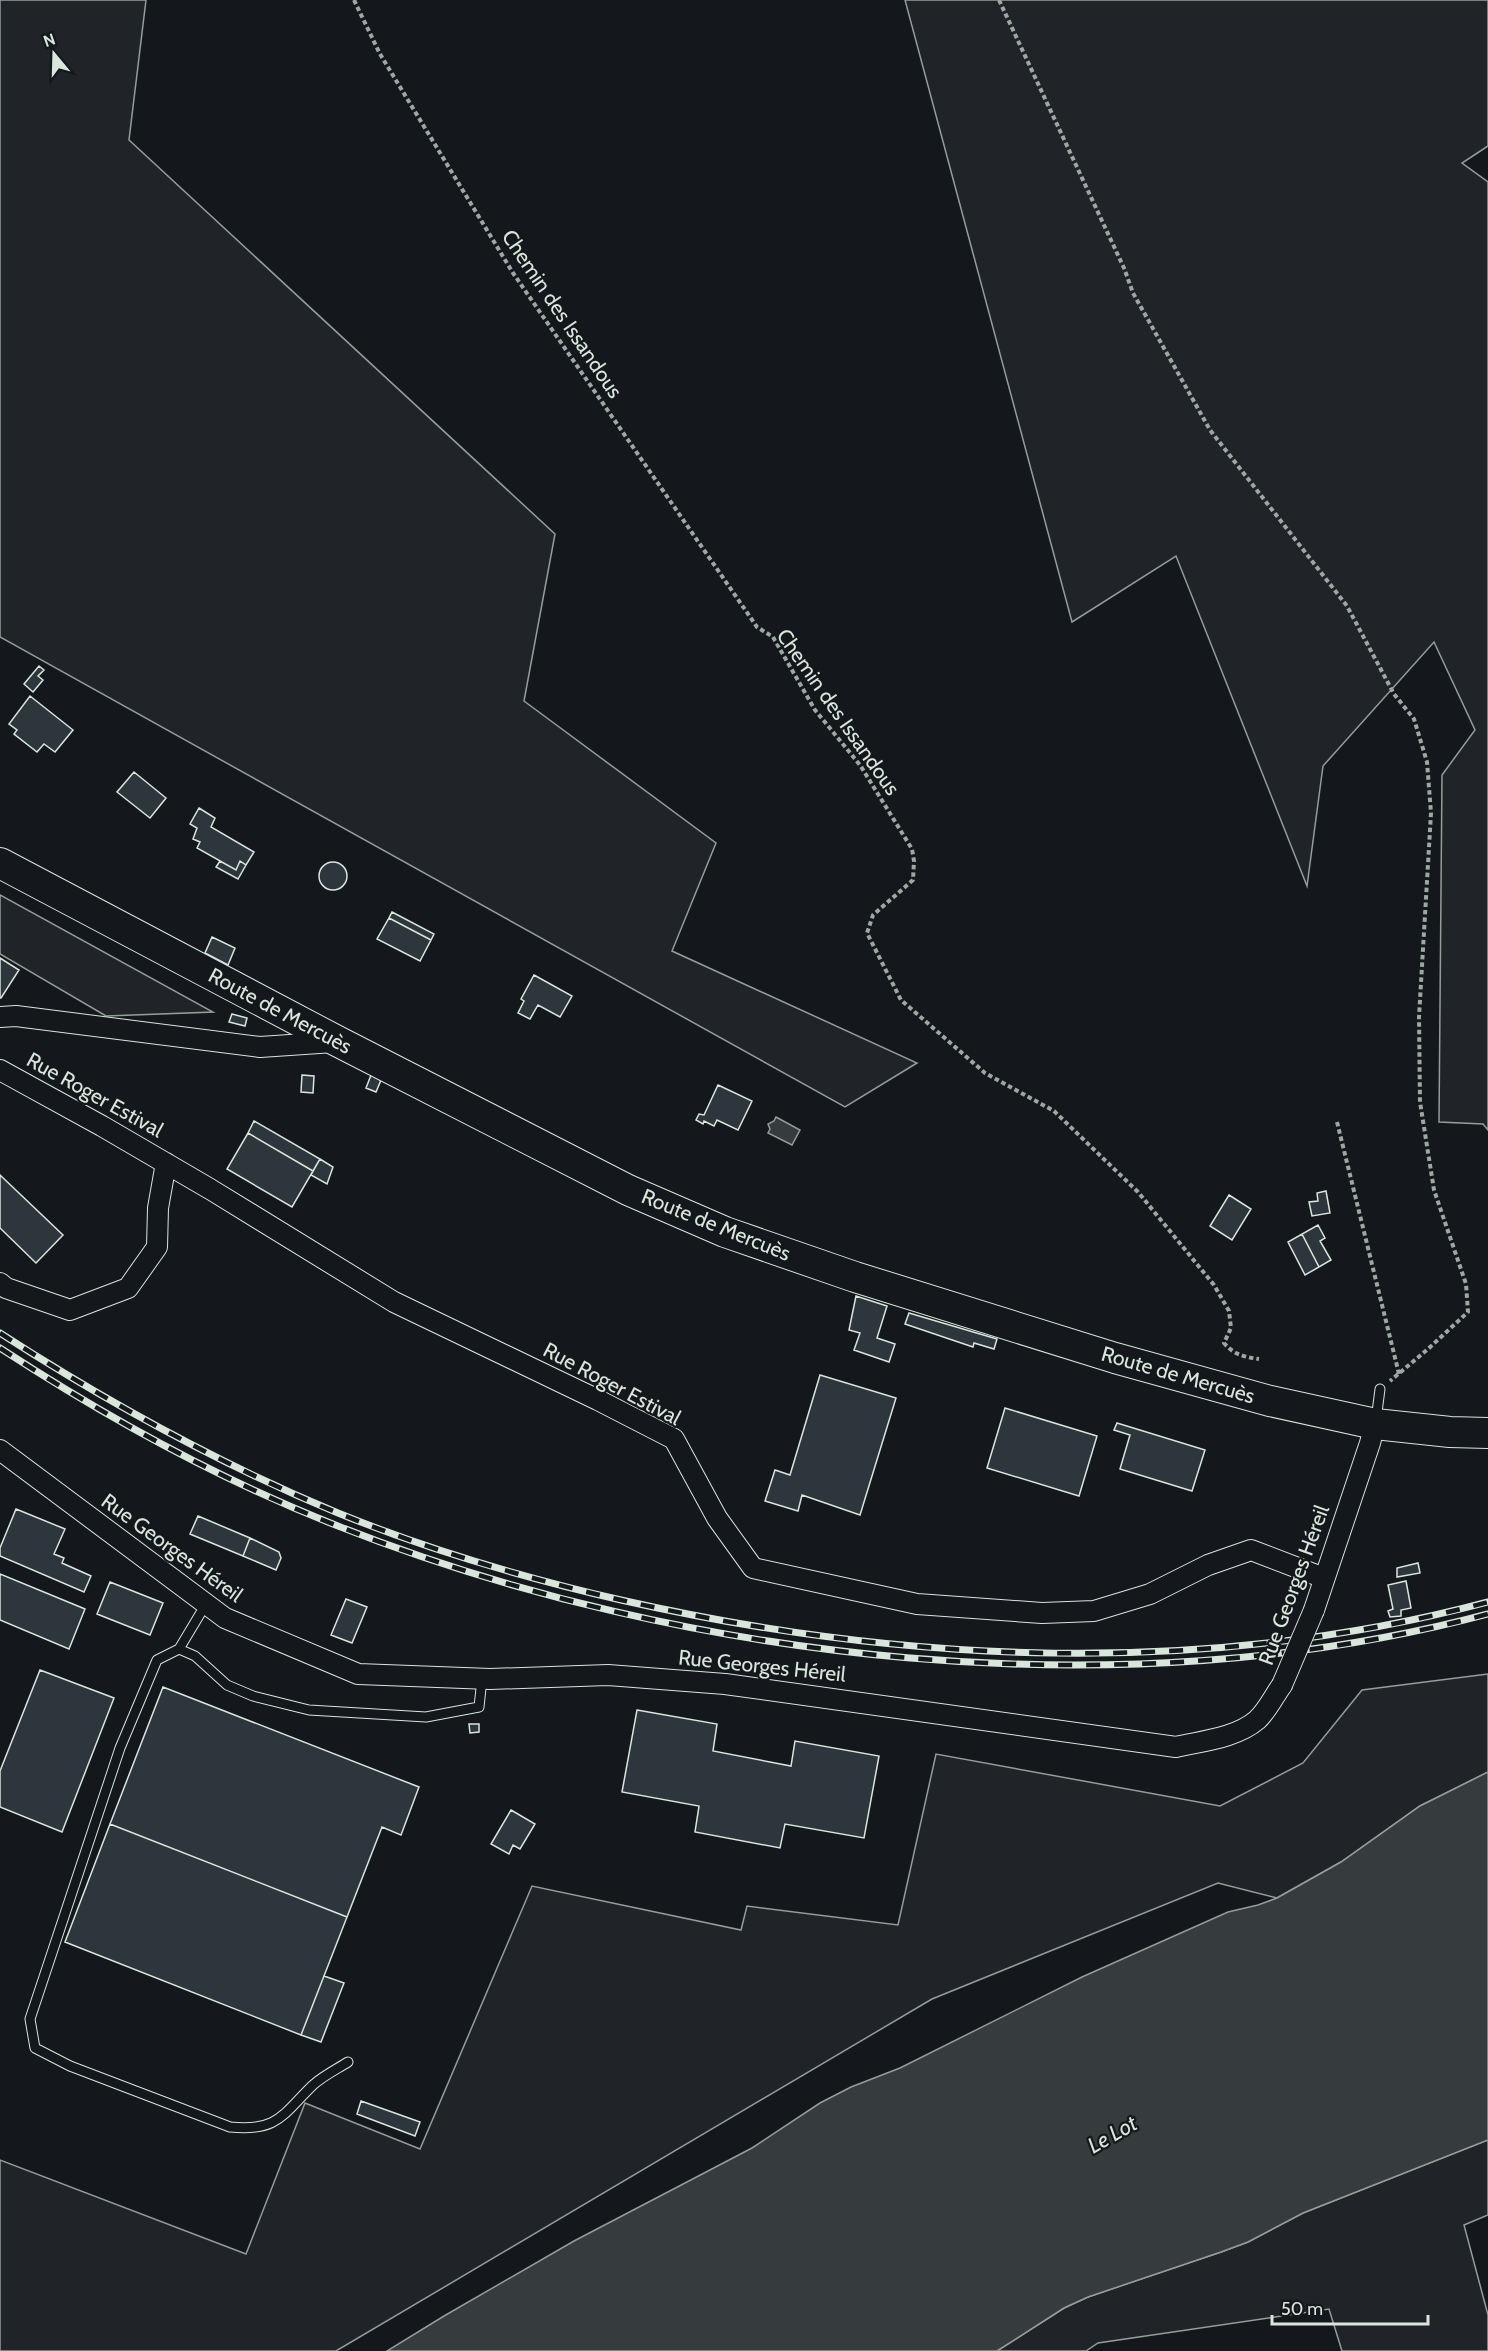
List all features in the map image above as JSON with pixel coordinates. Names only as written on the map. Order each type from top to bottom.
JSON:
[{"type":"main road","name":"Route de Mercuès","points":[[0,863],[337,1041],[628,1190],[724,1232],[855,1277],[1115,1358],[1270,1401],[1375,1424],[1450,1432],[1488,1433]]},
{"type":"street","points":[[0,1017],[16,1016],[260,1047],[337,1041]]},
{"type":"street","name":"Rue Roger Estival","points":[[0,1070],[166,1163],[394,1302],[674,1439],[717,1518],[753,1568],[917,1604],[1042,1612],[1094,1611],[1150,1594],[1208,1565],[1251,1550],[1324,1578]]},
{"type":"street","name":"Rue Roger Estival","points":[[0,1283],[6,1288],[70,1310],[128,1288],[157,1247],[158,1208],[166,1163]]},
{"type":"street","name":"Rue Georges Héreil","points":[[0,1450],[225,1618],[358,1674],[482,1679],[609,1675],[725,1684],[1176,1747],[1220,1737],[1244,1727],[1257,1719],[1282,1685],[1314,1610],[1371,1443],[1375,1424]]},
{"type":"lane","points":[[1375,1424],[1380,1389]]},
{"type":"lane","points":[[206,1604],[179,1649],[157,1660],[120,1748],[30,2019],[35,2048],[70,2066],[230,2127],[252,2129],[283,2118],[315,2084],[348,2062]]},
{"type":"lane","points":[[179,1649],[195,1656],[227,1685],[254,1696],[309,1710],[426,1717],[478,1707],[482,1679]]},
{"type":"path","name":"Chemin des Issandous","points":[[354,0],[380,54],[513,273],[757,627],[773,637],[815,710],[860,765],[912,849],[913,879],[873,915],[867,933],[902,1000],[985,1073],[1054,1111],[1138,1192],[1214,1285],[1229,1311],[1231,1328],[1224,1343],[1230,1350],[1243,1356],[1259,1359]]},
{"type":"path","points":[[999,0],[1124,268],[1133,293],[1210,430],[1347,606],[1394,694],[1414,719],[1427,762],[1431,813],[1419,1017],[1420,1102],[1434,1190],[1466,1284],[1468,1312],[1380,1389]]},
{"type":"path","points":[[1337,1122],[1399,1374]]},
{"type":"shaded area","points":[[0,0],[146,0],[129,140],[555,534],[524,701],[716,843],[672,951],[917,1063],[845,1107],[0,637]]},
{"type":"shaded area","points":[[905,0],[1488,0],[1488,146],[1462,163],[1488,182],[1488,1130],[1483,1124],[1439,1122],[1442,775],[1475,730],[1434,642],[1323,766],[1307,886],[1176,556],[1072,622]]},
{"type":"shaded area","points":[[0,895],[213,1012],[106,1016],[0,954]]},
{"type":"shaded area","points":[[1488,1674],[1488,1772],[1420,1806],[1341,1862],[1277,1898],[1218,1883],[932,1999],[336,2351],[0,2351],[0,2160],[246,2254],[305,2103],[420,2149],[532,1886],[741,1930],[747,1906],[898,1925],[936,1754],[1220,1806],[1303,1763],[1362,1690]]},
{"type":"shaded area","points":[[1488,2140],[1488,2215],[1464,2225],[1488,2315],[1488,2351],[1342,2351],[1329,2309],[1098,2343],[1086,2351],[997,2351],[1064,2308],[1088,2297],[1248,2242],[1303,2213]]},
{"type":"water","points":[[776,1117],[800,1130],[792,1145],[768,1133],[770,1129],[768,1124]]},
{"type":"water","name":"Le Lot","points":[[1488,1772],[1488,2140],[1303,2213],[1248,2242],[1088,2297],[1064,2308],[997,2351],[387,2351],[574,2241],[752,2148],[820,2103],[851,2087],[900,2068],[1082,1977],[1228,1912],[1277,1898],[1341,1862],[1420,1806]]},
{"type":"building","points":[[39,666],[44,670],[38,676],[43,680],[33,692],[24,684]]},
{"type":"building","points":[[30,696],[73,730],[55,752],[44,744],[37,752],[14,734],[17,730],[9,724]]},
{"type":"building","points":[[134,772],[166,798],[150,818],[117,792]]},
{"type":"building","points":[[199,808],[215,818],[211,827],[254,852],[246,865],[240,861],[236,870],[197,848],[200,842],[193,839],[197,828],[190,824]]},
{"type":"building","points":[[220,861],[236,870],[240,861],[246,865],[238,879],[216,867]]},
{"type":"building","points":[[333,862],[343,866],[347,876],[343,886],[333,890],[323,886],[319,876],[323,866]]},
{"type":"building","points":[[392,912],[434,934],[431,940],[389,918]]},
{"type":"building","points":[[389,918],[431,940],[420,961],[377,939]]},
{"type":"building","points":[[212,937],[235,948],[228,965],[205,953]]},
{"type":"building","points":[[0,958],[19,970],[1,998],[0,998]]},
{"type":"building","points":[[534,975],[572,996],[560,1017],[538,1005],[530,1019],[518,1013],[524,1001],[521,999]]},
{"type":"building","points":[[232,1014],[247,1018],[245,1026],[229,1022]]},
{"type":"building","points":[[302,1075],[314,1076],[313,1093],[301,1092]]},
{"type":"building","points":[[371,1075],[381,1080],[376,1092],[366,1088]]},
{"type":"building","points":[[718,1085],[752,1101],[738,1130],[717,1120],[714,1126],[696,1120],[699,1114],[704,1115]]},
{"type":"building","points":[[254,1121],[320,1159],[313,1171],[248,1133]]},
{"type":"building","points":[[248,1133],[313,1171],[292,1207],[227,1169]]},
{"type":"building","points":[[320,1159],[333,1167],[327,1184],[311,1175]]},
{"type":"building","points":[[0,1175],[63,1235],[36,1263],[0,1228]]},
{"type":"building","points":[[1326,1191],[1330,1213],[1312,1216],[1309,1202],[1318,1201],[1317,1193]]},
{"type":"building","points":[[1229,1195],[1251,1209],[1232,1240],[1210,1226]]},
{"type":"building","points":[[1318,1225],[1325,1238],[1320,1241],[1331,1260],[1319,1267],[1302,1234]]},
{"type":"building","points":[[1302,1234],[1319,1267],[1305,1275],[1288,1242]]},
{"type":"building","points":[[856,1296],[887,1306],[877,1338],[895,1344],[889,1362],[854,1350],[860,1333],[849,1330]]},
{"type":"building","points":[[909,1313],[997,1339],[994,1349],[974,1343],[973,1347],[905,1324]]},
{"type":"building","points":[[820,1375],[896,1398],[860,1515],[802,1495],[798,1511],[765,1501],[775,1470],[790,1475]]},
{"type":"building","points":[[1005,1408],[1097,1436],[1079,1496],[987,1468]]},
{"type":"building","points":[[1117,1423],[1205,1450],[1192,1491],[1120,1469],[1130,1435],[1114,1430]]},
{"type":"building","points":[[16,1509],[65,1529],[54,1554],[64,1558],[62,1563],[91,1576],[84,1592],[0,1556],[0,1548]]},
{"type":"building","points":[[198,1516],[250,1538],[243,1556],[190,1534]]},
{"type":"building","points":[[250,1538],[279,1552],[281,1558],[276,1570],[243,1556]]},
{"type":"building","points":[[1418,1563],[1420,1573],[1397,1577],[1397,1568]]},
{"type":"building","points":[[0,1574],[85,1609],[69,1649],[0,1620]]},
{"type":"building","points":[[1406,1581],[1411,1608],[1401,1610],[1401,1616],[1390,1617],[1388,1611],[1393,1609],[1388,1585]]},
{"type":"building","points":[[110,1582],[163,1603],[150,1635],[97,1614]]},
{"type":"building","points":[[346,1599],[367,1607],[352,1643],[331,1635]]},
{"type":"building","points":[[40,1670],[114,1698],[62,1832],[0,1807],[0,1771]]},
{"type":"building","points":[[163,1687],[419,1787],[401,1835],[382,1827],[347,1917],[110,1824]]},
{"type":"building","points":[[637,1710],[717,1724],[713,1751],[791,1766],[795,1741],[879,1756],[864,1838],[785,1824],[780,1848],[695,1832],[699,1806],[622,1792]]},
{"type":"building","points":[[469,1724],[479,1724],[479,1732],[470,1733]]},
{"type":"building","points":[[511,1810],[535,1824],[520,1849],[513,1845],[509,1854],[491,1844]]},
{"type":"building","points":[[110,1824],[347,1917],[301,2035],[65,1942]]},
{"type":"building","points":[[324,1976],[344,1983],[321,2042],[301,2035]]},
{"type":"building","points":[[361,2101],[420,2122],[415,2136],[357,2114]]},
{"type":"railway","points":[[0,1333],[81,1383],[207,1453],[338,1513],[407,1539],[513,1573],[621,1600],[728,1622],[836,1638],[945,1649],[1055,1653],[1164,1651],[1273,1642],[1381,1626],[1488,1602]]},
{"type":"railway","points":[[0,1348],[40,1374],[164,1446],[250,1488],[338,1526],[472,1573],[613,1611],[759,1640],[907,1658],[1056,1665],[1204,1660],[1348,1644],[1488,1614]]}]
